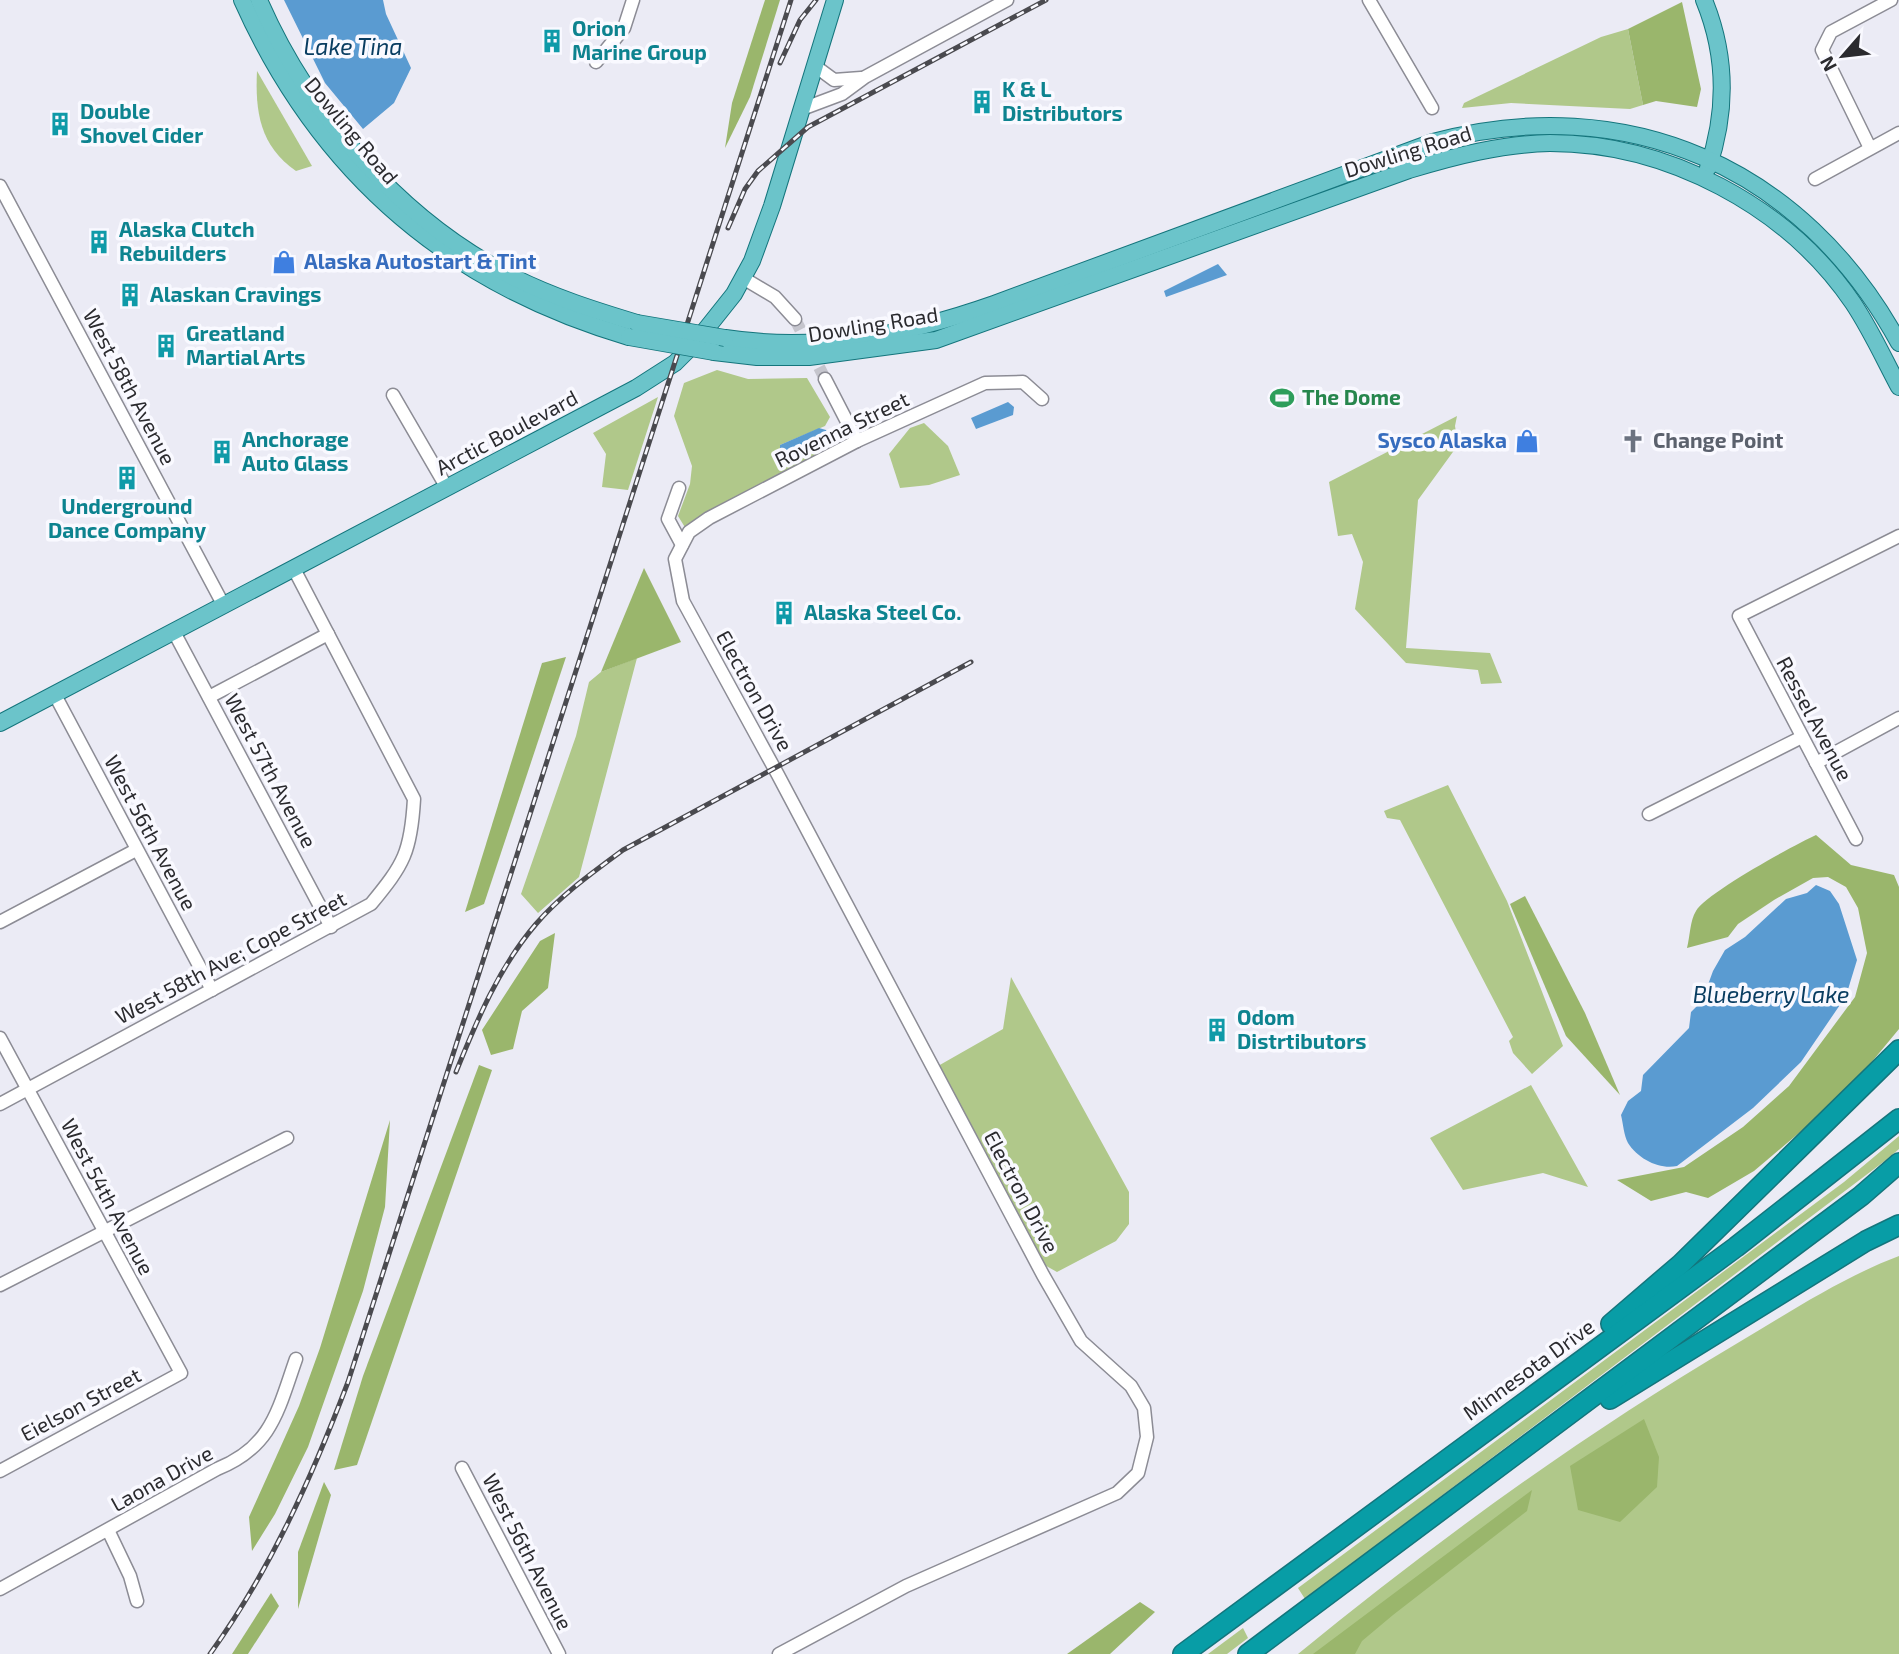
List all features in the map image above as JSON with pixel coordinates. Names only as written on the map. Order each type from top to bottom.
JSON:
[{"type":"highway","points":[[1516,1407],[1681,1264],[1899,1050]]},
{"type":"highway","name":"Minnesota Drive","points":[[1183,1654],[1736,1247],[1899,1119]]},
{"type":"highway","points":[[1248,1654],[1861,1196],[1899,1163]]},
{"type":"highway","points":[[1550,1430],[1603,1404],[1866,1241],[1899,1226]]},
{"type":"main road","name":"Dowling Road","points":[[242,0],[267,54],[303,112],[351,169],[404,220],[459,261],[523,299],[714,352],[799,358],[936,340],[1409,170],[1479,151],[1533,144],[1586,146],[1659,161],[1705,178],[1759,211],[1810,252],[1853,303],[1899,387]]},
{"type":"main road","name":"Dowling Road","points":[[258,0],[279,43],[319,106],[379,176],[411,206],[476,255],[510,276],[633,330],[771,344],[842,342],[882,337],[958,317],[1391,156],[1468,132],[1535,124],[1583,125],[1666,142],[1756,185],[1825,239],[1866,289],[1899,343]]},
{"type":"main road","name":"Arctic Boulevard","points":[[0,723],[636,388],[675,363],[724,307],[743,278],[764,229],[835,0]]},
{"type":"main road","points":[[1704,0],[1718,44],[1723,86],[1721,116],[1705,178]]},
{"type":"street","points":[[596,62],[624,29],[633,0]]},
{"type":"street","points":[[802,109],[842,94],[865,77],[1007,0]]},
{"type":"street","points":[[1369,0],[1432,108]]},
{"type":"street","points":[[1870,148],[1824,58],[1823,44],[1831,32],[1891,0]]},
{"type":"street","points":[[815,66],[834,80],[865,77]]},
{"type":"street","points":[[1815,179],[1899,133]]},
{"type":"street","name":"West 58th Avenue","points":[[0,186],[224,606]]},
{"type":"street","points":[[743,278],[775,297],[795,319]]},
{"type":"street","points":[[825,379],[857,441]]},
{"type":"street","name":"Rovenna Street","points":[[675,559],[689,532],[709,518],[857,441],[985,383],[1023,382],[1042,398]]},
{"type":"street","points":[[393,396],[447,488]]},
{"type":"street","points":[[680,488],[668,519],[682,545]]},
{"type":"street","name":"Ressel Avenue","points":[[1856,839],[1739,616],[1899,536]]},
{"type":"street","name":"Electron Drive","points":[[675,559],[683,601],[1043,1275],[1081,1341],[1131,1385],[1144,1408],[1147,1437],[1138,1473],[1117,1493],[906,1586],[779,1654]]},
{"type":"street","name":"West 58th Ave; Cope Street","points":[[0,1104],[371,904],[402,866],[412,835],[414,799],[294,569]]},
{"type":"street","name":"West 57th Avenue","points":[[174,632],[331,927]]},
{"type":"street","points":[[209,697],[328,634]]},
{"type":"street","name":"West 56th Avenue","points":[[55,695],[212,990]]},
{"type":"street","points":[[1816,763],[1899,718]]},
{"type":"street","points":[[1649,814],[1802,737]]},
{"type":"street","points":[[0,922],[136,850]]},
{"type":"street","name":"West 54th Avenue","points":[[0,1038],[181,1373]]},
{"type":"street","points":[[0,1286],[288,1138]]},
{"type":"street","name":"Laona Drive","points":[[0,1590],[216,1469],[238,1460],[272,1427],[296,1359]]},
{"type":"street","name":"Eielson Street","points":[[0,1471],[181,1373]]},
{"type":"street","name":"West 56th Avenue","points":[[462,1468],[559,1654]]},
{"type":"street","points":[[108,1531],[130,1576],[137,1601]]},
{"type":"green space","points":[[765,0],[780,0],[750,97],[725,148],[732,103]]},
{"type":"green space","points":[[1682,2],[1701,89],[1697,107],[1656,101],[1643,105],[1628,29]]},
{"type":"green space","points":[[1628,29],[1643,105],[1630,109],[1511,103],[1462,108],[1464,103],[1601,37]]},
{"type":"green space","points":[[257,71],[312,166],[296,171],[274,151],[267,139],[259,114]]},
{"type":"green space","points":[[717,370],[748,379],[807,378],[830,417],[825,426],[780,445],[785,456],[822,446],[825,452],[706,513],[686,529],[678,516],[690,484],[692,466],[674,416],[684,383]]},
{"type":"green space","points":[[658,397],[628,490],[602,487],[606,454],[593,433]]},
{"type":"green space","points":[[1457,416],[1455,426],[1458,445],[1418,500],[1406,648],[1490,653],[1502,683],[1481,684],[1478,670],[1406,663],[1355,609],[1363,562],[1352,534],[1338,536],[1329,482]]},
{"type":"green space","points":[[924,423],[948,446],[960,475],[929,485],[900,488],[889,454],[910,428]]},
{"type":"green space","points":[[644,568],[681,642],[601,672]]},
{"type":"green space","points":[[566,657],[484,904],[465,912],[542,663]]},
{"type":"green space","points":[[637,658],[579,877],[538,913],[521,894],[576,736],[589,682],[601,672]]},
{"type":"green space","points":[[1448,785],[1507,901],[1563,1046],[1532,1074],[1513,1053],[1509,1041],[1513,1037],[1400,820],[1387,818],[1384,811]]},
{"type":"green space","points":[[1816,835],[1851,865],[1894,875],[1899,887],[1899,1029],[1846,1093],[1754,1171],[1708,1198],[1686,1192],[1651,1201],[1617,1180],[1684,1167],[1743,1127],[1789,1086],[1855,997],[1867,953],[1858,908],[1846,887],[1828,877],[1813,878],[1774,900],[1738,924],[1728,937],[1687,948],[1694,915],[1703,903],[1752,870]]},
{"type":"green space","points":[[1525,896],[1585,1013],[1620,1095],[1566,1036],[1510,904]]},
{"type":"green space","points":[[555,933],[548,988],[522,1011],[513,1049],[491,1055],[482,1030],[540,941]]},
{"type":"green space","points":[[1011,977],[1129,1192],[1129,1224],[1116,1241],[1057,1272],[1041,1263],[938,1066],[1003,1029]]},
{"type":"green space","points":[[479,1065],[492,1070],[357,1465],[334,1470],[363,1376]]},
{"type":"green space","points":[[1531,1085],[1588,1187],[1543,1173],[1463,1190],[1430,1138]]},
{"type":"green space","points":[[390,1120],[385,1207],[363,1291],[308,1447],[275,1514],[252,1551],[249,1517],[299,1406],[320,1348]]},
{"type":"green space","points":[[1899,1136],[1899,1149],[1886,1160],[1305,1599],[1298,1588],[1844,1182]]},
{"type":"green space","points":[[1899,1256],[1899,1654],[1298,1654],[1457,1530],[1566,1452],[1679,1379],[1816,1296]]},
{"type":"green space","points":[[1644,1419],[1659,1457],[1657,1487],[1620,1522],[1578,1510],[1570,1466]]},
{"type":"green space","points":[[324,1482],[331,1495],[298,1609],[298,1552]]},
{"type":"green space","points":[[1532,1490],[1527,1511],[1393,1615],[1362,1641],[1355,1654],[1313,1654]]},
{"type":"green space","points":[[271,1593],[279,1606],[248,1654],[232,1654]]},
{"type":"green space","points":[[1140,1602],[1155,1612],[1110,1654],[1067,1654]]},
{"type":"green space","points":[[1243,1628],[1248,1638],[1227,1654],[1208,1654]]},
{"type":"water","name":"Lake Tina","points":[[284,0],[383,0],[386,14],[411,68],[394,103],[363,129],[325,83]]},
{"type":"water","points":[[1218,264],[1227,275],[1166,297],[1164,291]]},
{"type":"water","points":[[1008,402],[1014,407],[1013,415],[976,429],[971,418]]},
{"type":"water","points":[[819,428],[826,430],[831,438],[822,446],[785,456],[780,451],[780,445]]},
{"type":"water","name":"Blueberry Lake","points":[[1816,885],[1830,891],[1839,904],[1857,960],[1846,996],[1801,1062],[1753,1108],[1677,1166],[1657,1165],[1643,1158],[1628,1143],[1621,1115],[1628,1101],[1641,1091],[1643,1075],[1689,1028],[1691,1012],[1702,1001],[1713,971],[1725,950],[1745,937],[1786,899],[1807,893]]},
{"type":"tunnel","points":[[795,319],[825,379]]},
{"type":"railway","points":[[210,1654],[271,1557],[320,1453],[348,1382],[791,0]]},
{"type":"railway","points":[[780,63],[800,20],[816,0]]},
{"type":"railway","points":[[728,228],[745,189],[758,171],[808,127],[1046,0]]},
{"type":"railway","points":[[456,1072],[481,1014],[511,958],[536,924],[577,885],[623,850],[971,662]]},
{"type":"place","name":"Orion Marine Group","points":[[552,41]]},
{"type":"place","name":"K & L Distributors","points":[[982,102]]},
{"type":"place","name":"Double Shovel Cider","points":[[60,124]]},
{"type":"place","name":"Alaska Clutch Rebuilders","points":[[99,242]]},
{"type":"place","name":"Alaska Autostart & Tint","points":[[284,262]]},
{"type":"place","name":"Alaskan Cravings","points":[[130,295]]},
{"type":"place","name":"Greatland Martial Arts","points":[[166,346]]},
{"type":"place","name":"The Dome","points":[[1282,398]]},
{"type":"place","name":"Sysco Alaska","points":[[1527,441]]},
{"type":"place","name":"Change Point","points":[[1633,441]]},
{"type":"place","name":"Anchorage Auto Glass","points":[[222,452]]},
{"type":"place","name":"Underground Dance Company","points":[[127,478]]},
{"type":"place","name":"Alaska Steel Co.","points":[[784,613]]},
{"type":"place","name":"Odom Distrtibutors","points":[[1217,1030]]}]
